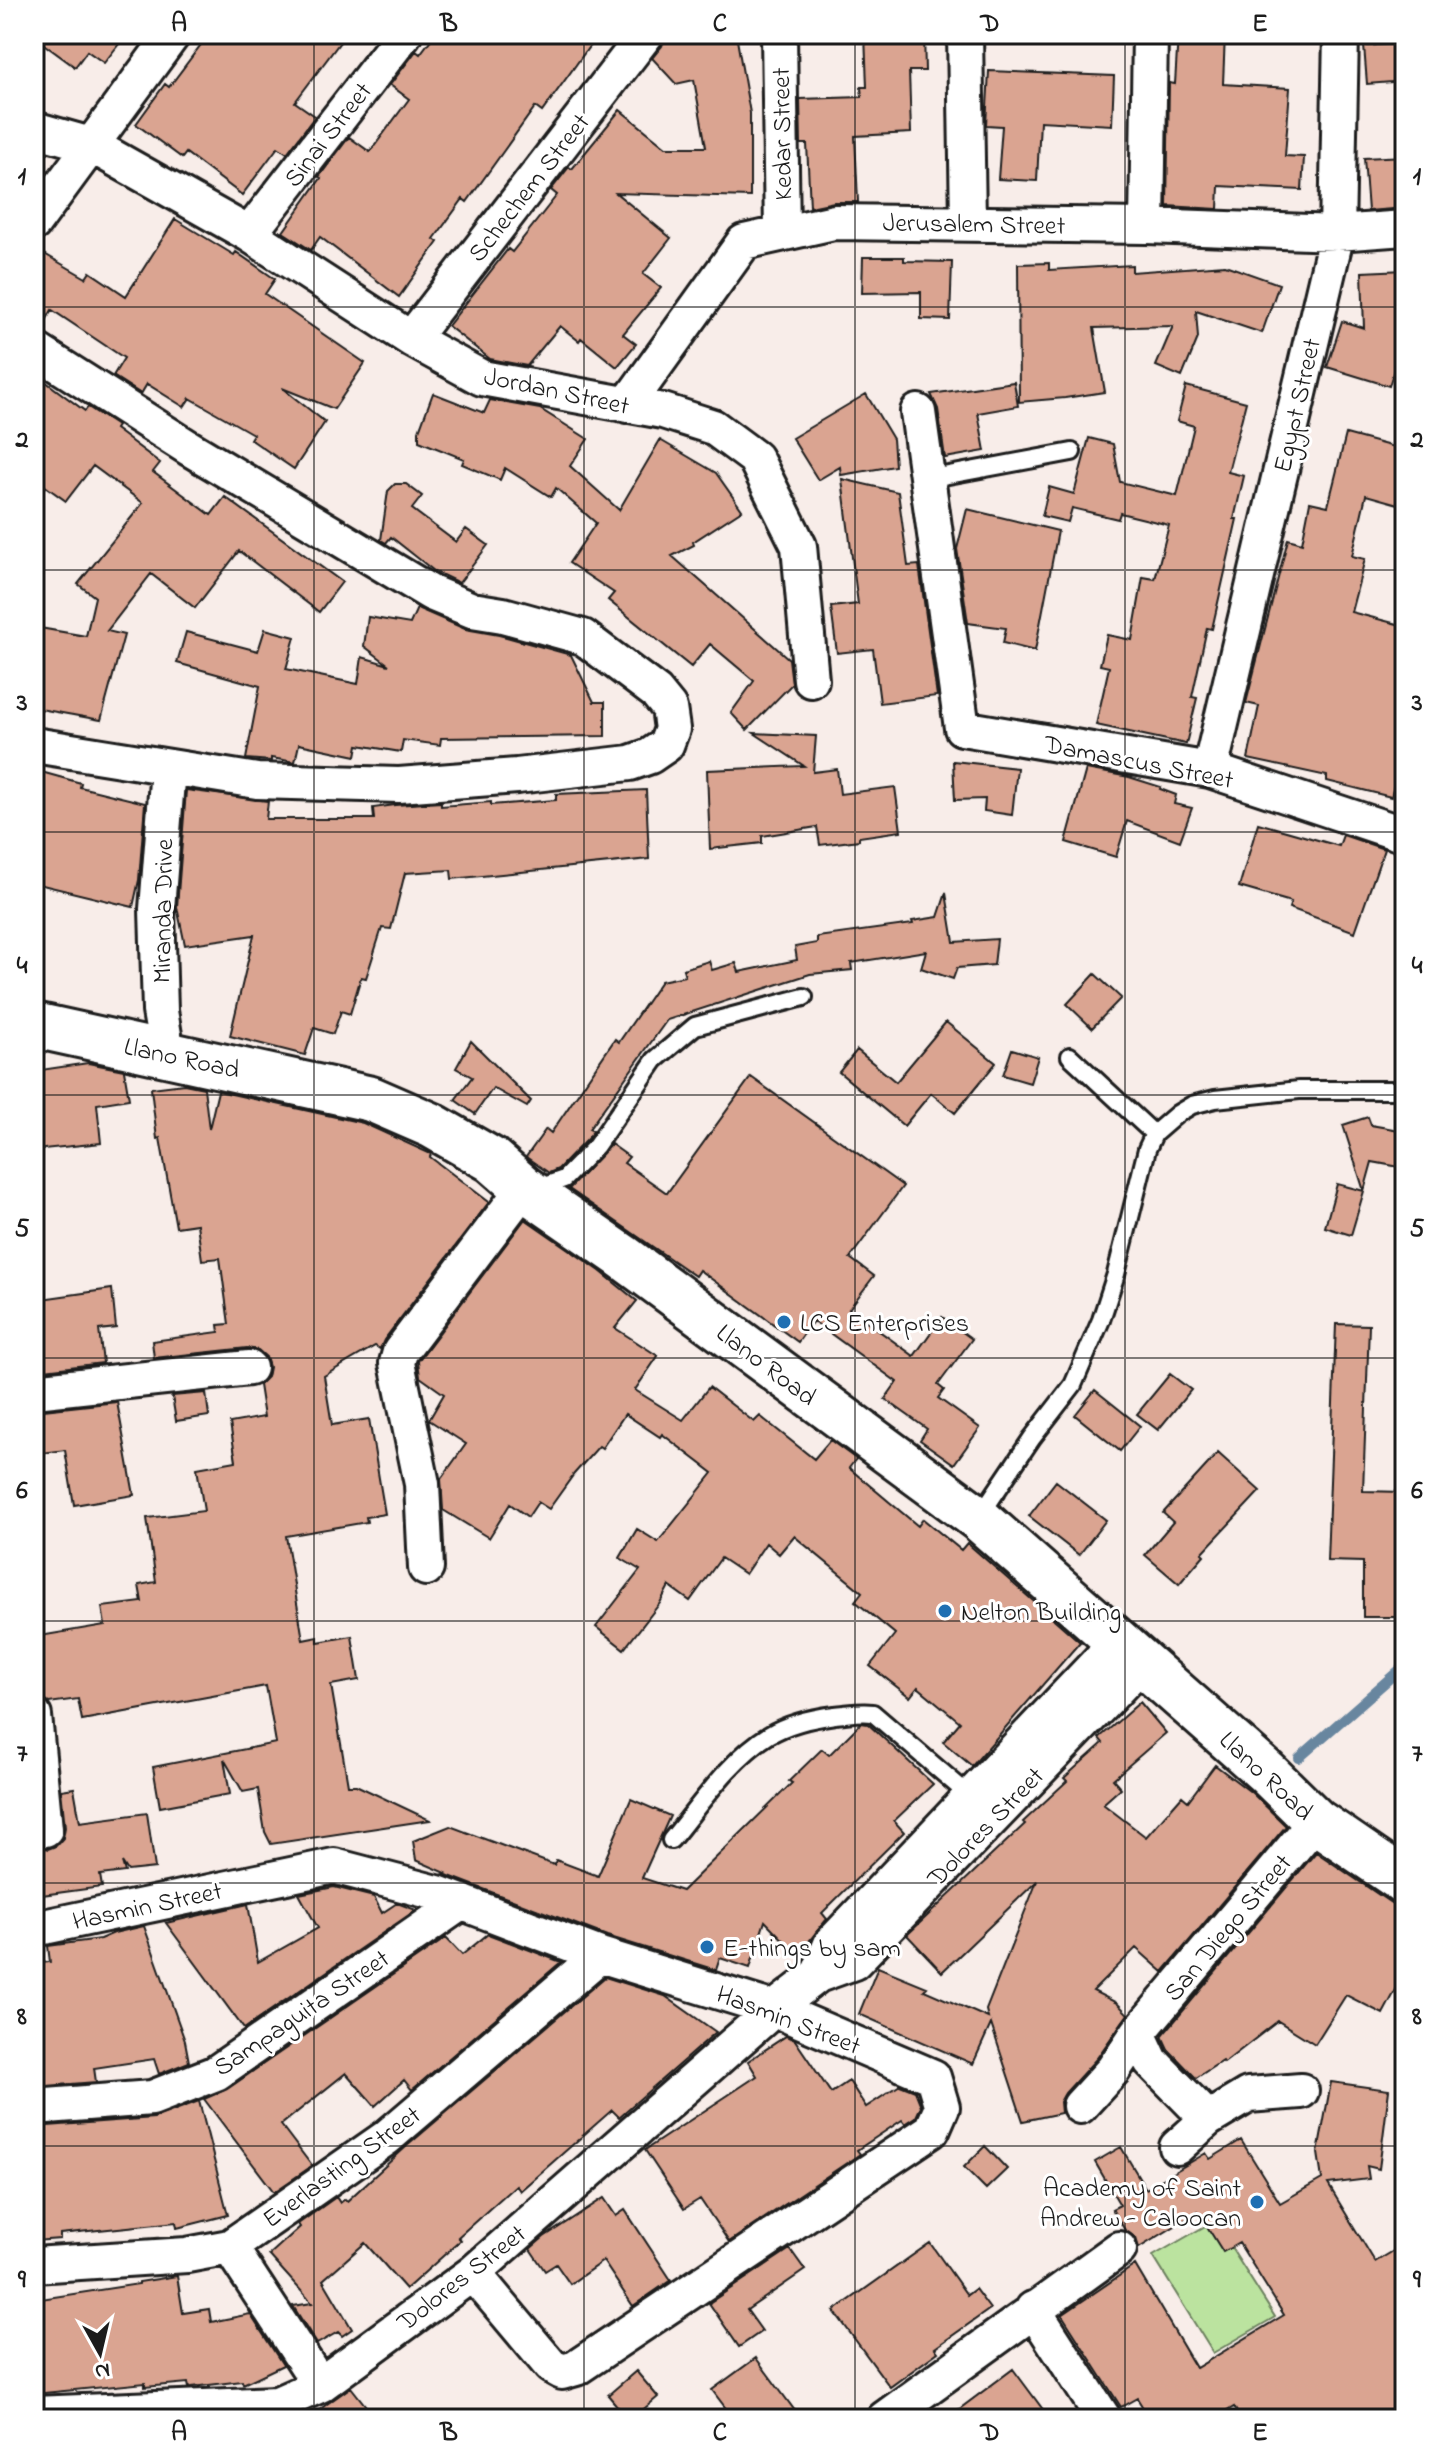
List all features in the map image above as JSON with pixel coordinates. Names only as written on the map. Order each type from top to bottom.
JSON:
[{"type":"main road","name":"Llano Road","points":[[34,1025],[371,1099],[431,1125],[492,1160],[524,1188],[622,1256],[978,1518],[1266,1772],[1316,1821],[1405,1882]]},
{"type":"street","points":[[34,223],[173,34]]},
{"type":"street","name":"Sinai Street","points":[[249,234],[404,34]]},
{"type":"street","name":"Schechem Street","points":[[411,339],[646,34]]},
{"type":"street","name":"Kedar Street","points":[[779,34],[782,233]]},
{"type":"street","points":[[965,34],[968,222]]},
{"type":"street","points":[[1147,226],[1150,34]]},
{"type":"street","name":"Egypt Street","points":[[1210,770],[1337,233],[1341,34]]},
{"type":"street","name":"Jordan Street","points":[[34,129],[91,145],[249,234],[411,339],[482,378],[663,411],[713,427],[755,458],[799,546],[811,680]]},
{"type":"street","name":"Jerusalem Street","points":[[627,405],[744,242],[782,233],[834,222],[968,222],[1337,233],[1405,228]]},
{"type":"street","points":[[34,349],[189,448],[431,593],[472,610],[583,637],[656,692],[669,708],[672,729],[666,745],[650,756],[630,763],[399,785],[257,781],[34,745]]},
{"type":"street","points":[[918,412],[927,479]]},
{"type":"street","name":"Damascus Street","points":[[927,479],[962,728],[1210,770],[1403,827]]},
{"type":"street","name":"Miranda Drive","points":[[167,1053],[160,1011],[157,909],[168,768]]},
{"type":"street","points":[[426,1568],[420,1474],[397,1363],[400,1352],[524,1188]]},
{"type":"street","points":[[34,1391],[249,1368]]},
{"type":"street","name":"Dolores Street","points":[[818,1975],[831,1944],[971,1797],[1130,1652]]},
{"type":"street","name":"Dolores Street","points":[[34,2414],[278,2411],[320,2385],[473,2273],[774,2009],[818,1975],[854,1962],[1130,1652]]},
{"type":"street","points":[[34,1716],[45,1829]]},
{"type":"street","name":"San Diego Street","points":[[1080,2106],[1113,2070],[1138,2033],[1316,1821]]},
{"type":"street","name":"Hasmin Street","points":[[34,1929],[334,1866],[437,1893],[600,1955],[774,2009],[933,2077],[942,2107],[932,2130],[576,2368],[562,2372],[551,2366],[473,2273]]},
{"type":"street","name":"Sampaguita Street","points":[[34,2107],[152,2098],[216,2073],[462,1902]]},
{"type":"street","name":"Everlasting Street","points":[[34,2265],[187,2255],[230,2247],[386,2138],[600,1955]]},
{"type":"street","points":[[1138,2033],[1151,2061],[1208,2119]]},
{"type":"street","points":[[1177,2147],[1208,2119],[1248,2095],[1301,2091]]},
{"type":"street","points":[[230,2247],[320,2385]]},
{"type":"street","points":[[884,2419],[1119,2249]]},
{"type":"street","points":[[1033,2309],[1104,2419]]},
{"type":"lane","points":[[927,479],[1072,452]]},
{"type":"lane","points":[[524,1188],[564,1179],[596,1146],[655,1060],[695,1026],[804,997]]},
{"type":"lane","points":[[1070,1056],[1154,1134]]},
{"type":"lane","points":[[978,1518],[1032,1438],[1073,1385],[1111,1290],[1147,1149],[1154,1134],[1192,1105],[1215,1099],[1299,1090],[1405,1090]]},
{"type":"lane","points":[[671,1840],[742,1757],[768,1735],[814,1718],[873,1713],[971,1797]]},
{"type":"green space","points":[[1214,2221],[1275,2317],[1213,2353],[1153,2256]]},
{"type":"building","points":[[34,34],[106,34],[119,44],[104,63],[87,51],[75,67]]},
{"type":"building","points":[[209,34],[346,34],[295,102],[315,116],[287,153],[278,147],[242,195],[186,153],[182,158],[136,124],[165,84],[169,87]]},
{"type":"building","points":[[435,34],[598,34],[542,112],[535,107],[467,202],[463,199],[434,239],[438,242],[399,297],[320,237],[311,250],[283,232],[349,137],[370,152],[409,99],[390,85],[416,51],[420,54]]},
{"type":"building","points":[[666,34],[736,34],[750,113],[750,197],[616,193],[671,238],[643,274],[661,288],[623,334],[636,344],[617,367],[581,338],[579,341],[560,326],[527,366],[490,359],[448,326],[508,249],[512,252],[557,195],[551,190],[569,167],[572,169],[620,110],[666,147],[706,147],[694,80],[676,84],[652,58],[662,46]]},
{"type":"building","points":[[865,34],[924,34],[925,71],[909,71],[911,133],[855,136],[858,202],[834,202],[810,207],[807,144],[801,144],[800,99],[862,97],[861,87],[867,87]]},
{"type":"building","points":[[1178,34],[1225,34],[1223,84],[1290,88],[1285,156],[1304,157],[1302,190],[1219,186],[1218,209],[1167,206],[1169,83],[1175,84]]},
{"type":"building","points":[[1405,43],[1405,81],[1367,84],[1364,46]]},
{"type":"building","points":[[989,71],[1114,76],[1112,125],[1040,121],[1037,181],[998,179],[1002,126],[986,125]]},
{"type":"building","points":[[1405,156],[1405,208],[1368,211],[1364,158]]},
{"type":"building","points":[[175,219],[234,255],[236,252],[275,279],[265,294],[365,363],[334,409],[282,388],[325,422],[294,469],[250,439],[253,434],[190,398],[184,407],[147,384],[141,394],[113,376],[124,358],[52,310],[40,331],[34,329],[34,248],[86,278],[90,272],[126,296]]},
{"type":"building","points":[[863,257],[952,262],[950,320],[921,319],[921,292],[862,293]]},
{"type":"building","points":[[1049,263],[1049,270],[1132,265],[1132,272],[1225,265],[1279,284],[1262,333],[1196,311],[1198,338],[1182,377],[1156,366],[1173,326],[1094,328],[1105,392],[1019,402],[1018,264]]},
{"type":"building","points":[[1405,270],[1405,334],[1389,386],[1327,367],[1342,321],[1364,328],[1362,272]]},
{"type":"building","points":[[34,373],[85,411],[88,407],[117,426],[115,429],[160,463],[153,472],[211,515],[225,497],[342,582],[319,612],[239,551],[195,608],[151,574],[107,631],[124,635],[101,720],[34,708],[34,627],[86,636],[95,597],[78,584],[143,503],[93,466],[66,501],[34,478]]},
{"type":"building","points":[[1014,382],[1018,406],[978,413],[985,451],[945,458],[938,409],[931,394]]},
{"type":"building","points":[[1186,386],[1246,402],[1228,472],[1244,476],[1234,519],[1237,519],[1212,629],[1207,628],[1192,697],[1197,698],[1186,744],[1096,725],[1109,667],[1100,665],[1107,635],[1132,640],[1143,577],[1155,579],[1169,525],[1120,513],[1118,519],[1072,508],[1068,522],[1042,516],[1049,487],[1074,494],[1089,438],[1113,444],[1120,482],[1177,496],[1194,426],[1177,421]]},
{"type":"building","points":[[433,393],[484,413],[490,400],[540,409],[588,439],[570,466],[619,510],[660,440],[716,473],[742,510],[693,542],[694,545],[672,556],[789,659],[792,684],[747,730],[731,713],[754,681],[710,644],[691,667],[608,600],[614,593],[569,563],[596,523],[556,488],[551,497],[505,468],[500,480],[462,464],[464,459],[419,441],[419,431]]},
{"type":"building","points":[[866,394],[893,439],[895,466],[841,475],[840,467],[818,480],[792,438]]},
{"type":"building","points":[[1346,434],[1405,450],[1405,506],[1366,495],[1352,556],[1365,559],[1351,612],[1405,626],[1405,726],[1399,747],[1404,748],[1391,797],[1327,781],[1327,776],[1248,759],[1259,706],[1246,703],[1288,539],[1302,543],[1310,502],[1328,506]]},
{"type":"building","points":[[842,479],[898,492],[908,566],[919,565],[937,696],[880,703],[873,649],[837,653],[831,607],[858,604]]},
{"type":"building","points":[[395,484],[406,484],[422,496],[412,509],[456,542],[466,529],[488,545],[459,583],[434,571],[391,537],[386,543],[381,540],[388,491]]},
{"type":"building","points":[[967,509],[1058,531],[1035,651],[1003,643],[1006,628],[968,623],[957,549]]},
{"type":"building","points":[[417,608],[465,629],[571,655],[594,702],[605,702],[605,736],[441,738],[440,745],[403,740],[401,752],[358,745],[356,756],[299,744],[295,762],[271,758],[271,761],[246,759],[260,686],[177,663],[186,632],[258,651],[265,629],[295,637],[286,669],[358,684],[362,657],[389,665],[364,646],[368,617],[410,624]]},
{"type":"building","points":[[754,733],[816,736],[813,772],[837,769],[840,794],[895,787],[901,831],[820,845],[817,827],[762,836],[762,843],[710,849],[707,770],[804,766]]},
{"type":"building","points":[[953,761],[1017,768],[1012,815],[984,811],[985,799],[955,800]]},
{"type":"building","points":[[1086,769],[1129,777],[1176,795],[1174,804],[1192,808],[1180,841],[1127,821],[1116,857],[1066,842]]},
{"type":"building","points":[[34,770],[81,783],[80,787],[145,803],[139,880],[133,907],[34,883],[42,840],[34,838]]},
{"type":"building","points":[[186,790],[268,801],[266,819],[374,819],[373,808],[395,805],[441,802],[441,806],[491,802],[491,805],[556,800],[556,794],[646,790],[649,859],[452,879],[451,870],[405,873],[391,929],[382,928],[366,978],[361,977],[350,1014],[341,1011],[333,1034],[314,1028],[305,1055],[230,1036],[254,935],[185,945],[177,907]]},
{"type":"building","points":[[1258,823],[1339,846],[1343,835],[1384,849],[1355,932],[1289,908],[1291,902],[1239,887]]},
{"type":"building","points":[[946,893],[954,942],[997,939],[994,965],[957,968],[953,979],[921,968],[926,951],[851,963],[852,970],[810,974],[667,1020],[589,1129],[593,1131],[558,1169],[549,1173],[526,1157],[546,1129],[551,1133],[615,1039],[619,1042],[661,981],[685,976],[683,969],[709,961],[712,970],[736,963],[739,972],[797,960],[795,947],[817,943],[817,937],[913,924],[912,921],[938,917]]},
{"type":"building","points":[[1095,974],[1121,998],[1092,1028],[1067,1004]]},
{"type":"building","points":[[946,1022],[996,1063],[955,1113],[931,1093],[904,1126],[839,1072],[857,1050],[896,1082]]},
{"type":"building","points":[[471,1041],[531,1101],[527,1107],[493,1088],[475,1114],[455,1100],[472,1077],[456,1068]]},
{"type":"building","points":[[1012,1049],[1038,1057],[1030,1083],[1003,1075]]},
{"type":"building","points":[[88,1063],[124,1070],[129,1099],[97,1104],[101,1143],[34,1150],[34,1071]]},
{"type":"building","points":[[751,1077],[903,1186],[850,1258],[874,1276],[849,1309],[914,1356],[942,1317],[972,1339],[938,1385],[944,1390],[938,1398],[980,1428],[954,1464],[920,1440],[927,1429],[885,1399],[897,1382],[813,1321],[798,1342],[699,1270],[695,1276],[569,1189],[611,1144],[629,1157],[624,1163],[667,1193]]},
{"type":"building","points":[[184,1084],[204,1088],[209,1129],[218,1091],[363,1123],[431,1154],[430,1157],[489,1202],[380,1349],[375,1346],[324,1376],[332,1425],[369,1419],[385,1514],[366,1517],[367,1522],[286,1536],[303,1640],[318,1637],[318,1642],[352,1636],[359,1680],[331,1685],[348,1785],[356,1785],[430,1820],[271,1844],[265,1832],[258,1789],[243,1792],[224,1759],[230,1794],[160,1807],[153,1767],[276,1743],[266,1686],[82,1720],[78,1699],[49,1703],[40,1697],[34,1637],[105,1625],[102,1607],[142,1602],[139,1585],[156,1582],[147,1518],[204,1511],[197,1468],[236,1461],[230,1423],[264,1417],[259,1385],[267,1377],[269,1367],[266,1357],[258,1350],[247,1348],[154,1358],[152,1341],[219,1332],[218,1325],[229,1324],[220,1258],[202,1260],[197,1224],[176,1227],[160,1138],[157,1139],[151,1088]]},
{"type":"building","points":[[1368,1117],[1371,1125],[1405,1131],[1405,1168],[1372,1162],[1364,1191],[1343,1125]]},
{"type":"building","points":[[1337,1184],[1364,1191],[1351,1235],[1325,1227]]},
{"type":"building","points":[[525,1219],[637,1301],[615,1328],[658,1356],[635,1390],[683,1420],[709,1387],[754,1422],[760,1416],[814,1459],[830,1440],[856,1459],[849,1468],[918,1526],[923,1519],[961,1550],[967,1543],[1080,1642],[972,1766],[943,1742],[960,1722],[918,1687],[910,1697],[870,1666],[895,1634],[855,1601],[862,1592],[794,1536],[779,1554],[766,1543],[745,1574],[721,1558],[690,1601],[669,1586],[660,1603],[624,1649],[596,1627],[640,1570],[620,1558],[637,1529],[658,1542],[713,1473],[662,1434],[660,1437],[625,1414],[602,1448],[599,1446],[574,1474],[549,1509],[538,1502],[528,1517],[510,1504],[489,1538],[443,1510],[441,1479],[466,1444],[429,1420],[444,1394],[420,1377],[418,1361]]},
{"type":"building","points":[[112,1289],[116,1328],[99,1330],[103,1363],[44,1370],[40,1338],[34,1339],[34,1300]]},
{"type":"building","points":[[1336,1324],[1369,1325],[1363,1491],[1403,1492],[1402,1617],[1363,1617],[1363,1562],[1327,1561]]},
{"type":"building","points":[[1170,1374],[1191,1390],[1158,1430],[1137,1414]]},
{"type":"building","points":[[1095,1390],[1140,1426],[1120,1451],[1075,1415]]},
{"type":"building","points":[[206,1393],[209,1416],[176,1421],[172,1396]]},
{"type":"building","points":[[117,1402],[134,1495],[74,1505],[65,1450],[34,1454],[34,1411]]},
{"type":"building","points":[[1218,1453],[1260,1491],[1202,1553],[1204,1555],[1179,1584],[1145,1555],[1173,1522],[1163,1513]]},
{"type":"building","points":[[1056,1481],[1106,1520],[1079,1555],[1029,1516]]},
{"type":"building","points":[[1140,1702],[1166,1733],[1113,1779],[1121,1788],[1103,1804],[1146,1837],[1182,1796],[1188,1801],[1215,1765],[1252,1793],[1286,1826],[1163,1972],[1136,1948],[1093,1991],[1117,2003],[1128,2014],[1097,2058],[1065,2093],[1060,2102],[1061,2113],[1023,2121],[991,2024],[973,2064],[859,2014],[878,1967],[927,1987],[924,1990],[988,2018],[986,2010],[1037,1881],[942,1972],[907,1935],[1025,1824],[1023,1822],[1067,1781],[1064,1778],[1103,1743],[1099,1738]]},
{"type":"building","points":[[861,1723],[868,1724],[933,1784],[894,1821],[904,1832],[822,1913],[827,1919],[798,1955],[765,1921],[750,1968],[720,1958],[716,1970],[607,1936],[444,1874],[416,1860],[413,1841],[450,1826],[554,1865],[556,1860],[598,1876],[631,1799],[670,1816],[642,1878],[682,1891],[792,1783],[789,1781],[822,1749],[829,1755]]},
{"type":"building","points":[[74,1788],[80,1822],[147,1813],[155,1868],[128,1871],[122,1862],[125,1872],[100,1875],[102,1887],[34,1896],[34,1845],[48,1849],[63,1838],[65,1827],[61,1790]]},
{"type":"building","points":[[1316,1852],[1391,1903],[1405,1907],[1405,1973],[1383,2014],[1346,1995],[1315,2044],[1278,2021],[1224,2063],[1222,2061],[1196,2078],[1168,2049],[1162,2036]]},
{"type":"building","points":[[334,1887],[374,1897],[382,1913],[397,1903],[416,1910],[244,2029],[166,1923],[248,1904],[258,1962],[318,1928],[299,1894]]},
{"type":"building","points":[[144,1926],[185,2041],[189,2062],[159,2074],[154,2059],[94,2068],[96,2082],[34,2087],[34,1964],[50,1962],[48,1946],[100,1939]]},
{"type":"building","points":[[488,1934],[561,1962],[412,2090],[404,2080],[375,2106],[346,2073],[281,2125],[312,2166],[274,2192],[204,2099],[227,2089],[446,1938],[462,1955]]},
{"type":"building","points":[[605,1977],[665,1996],[716,2032],[619,2117],[612,2110],[520,2191],[516,2185],[406,2289],[365,2243],[323,2280],[352,2329],[342,2336],[338,2332],[317,2344],[293,2306],[312,2303],[269,2255],[300,2227],[298,2224],[336,2197],[340,2203],[345,2199],[347,2201]]},
{"type":"building","points":[[786,2036],[795,2040],[831,2093],[849,2081],[866,2107],[900,2085],[915,2091],[921,2106],[916,2117],[905,2124],[902,2120],[857,2150],[860,2154],[729,2242],[700,2199],[684,2209],[645,2150],[757,2076],[748,2061]]},
{"type":"building","points":[[1331,2082],[1389,2090],[1379,2169],[1367,2166],[1369,2179],[1328,2184],[1375,2262],[1405,2244],[1405,2419],[1241,2419],[1234,2407],[1214,2419],[1150,2419],[1137,2398],[1121,2407],[1062,2315],[1135,2265],[1196,2368],[1284,2315],[1239,2243],[1223,2252],[1198,2212],[1139,2248],[1136,2238],[1125,2230],[1112,2209],[1120,2205],[1095,2162],[1121,2147],[1146,2189],[1206,2153],[1210,2159],[1241,2140],[1280,2203],[1322,2179],[1318,2153]]},
{"type":"building","points":[[199,2101],[228,2215],[177,2228],[176,2222],[60,2234],[60,2239],[34,2241],[34,2127],[154,2118]]},
{"type":"building","points":[[985,2146],[1007,2169],[986,2189],[964,2167]]},
{"type":"building","points":[[604,2198],[616,2216],[625,2210],[671,2280],[633,2306],[603,2261],[570,2284],[556,2264],[545,2271],[530,2249]]},
{"type":"building","points":[[930,2243],[967,2295],[975,2289],[990,2309],[935,2348],[938,2352],[890,2387],[834,2311]]},
{"type":"building","points":[[790,2249],[805,2270],[747,2310],[762,2331],[739,2347],[709,2303]]},
{"type":"building","points":[[177,2276],[183,2313],[209,2309],[211,2322],[250,2314],[283,2365],[243,2384],[242,2381],[189,2388],[188,2383],[145,2387],[145,2383],[34,2394],[34,2300]]},
{"type":"building","points":[[756,2358],[801,2419],[734,2419],[712,2390]]},
{"type":"building","points":[[1013,2369],[1050,2419],[946,2419]]},
{"type":"building","points":[[636,2371],[658,2397],[628,2419],[608,2395]]},
{"type":"building","points":[[351,2387],[376,2419],[308,2419],[327,2404]]},
{"type":"waterway","points":[[1299,1758],[1405,1665]]},
{"type":"place","name":"LCS Enterprises","points":[[784,1322]]},
{"type":"place","name":"Nelton Building","points":[[945,1611]]},
{"type":"place","name":"E-things by sam","points":[[707,1947]]},
{"type":"place","name":"Academy of Saint Andrew - Caloocan","points":[[1257,2202]]}]
